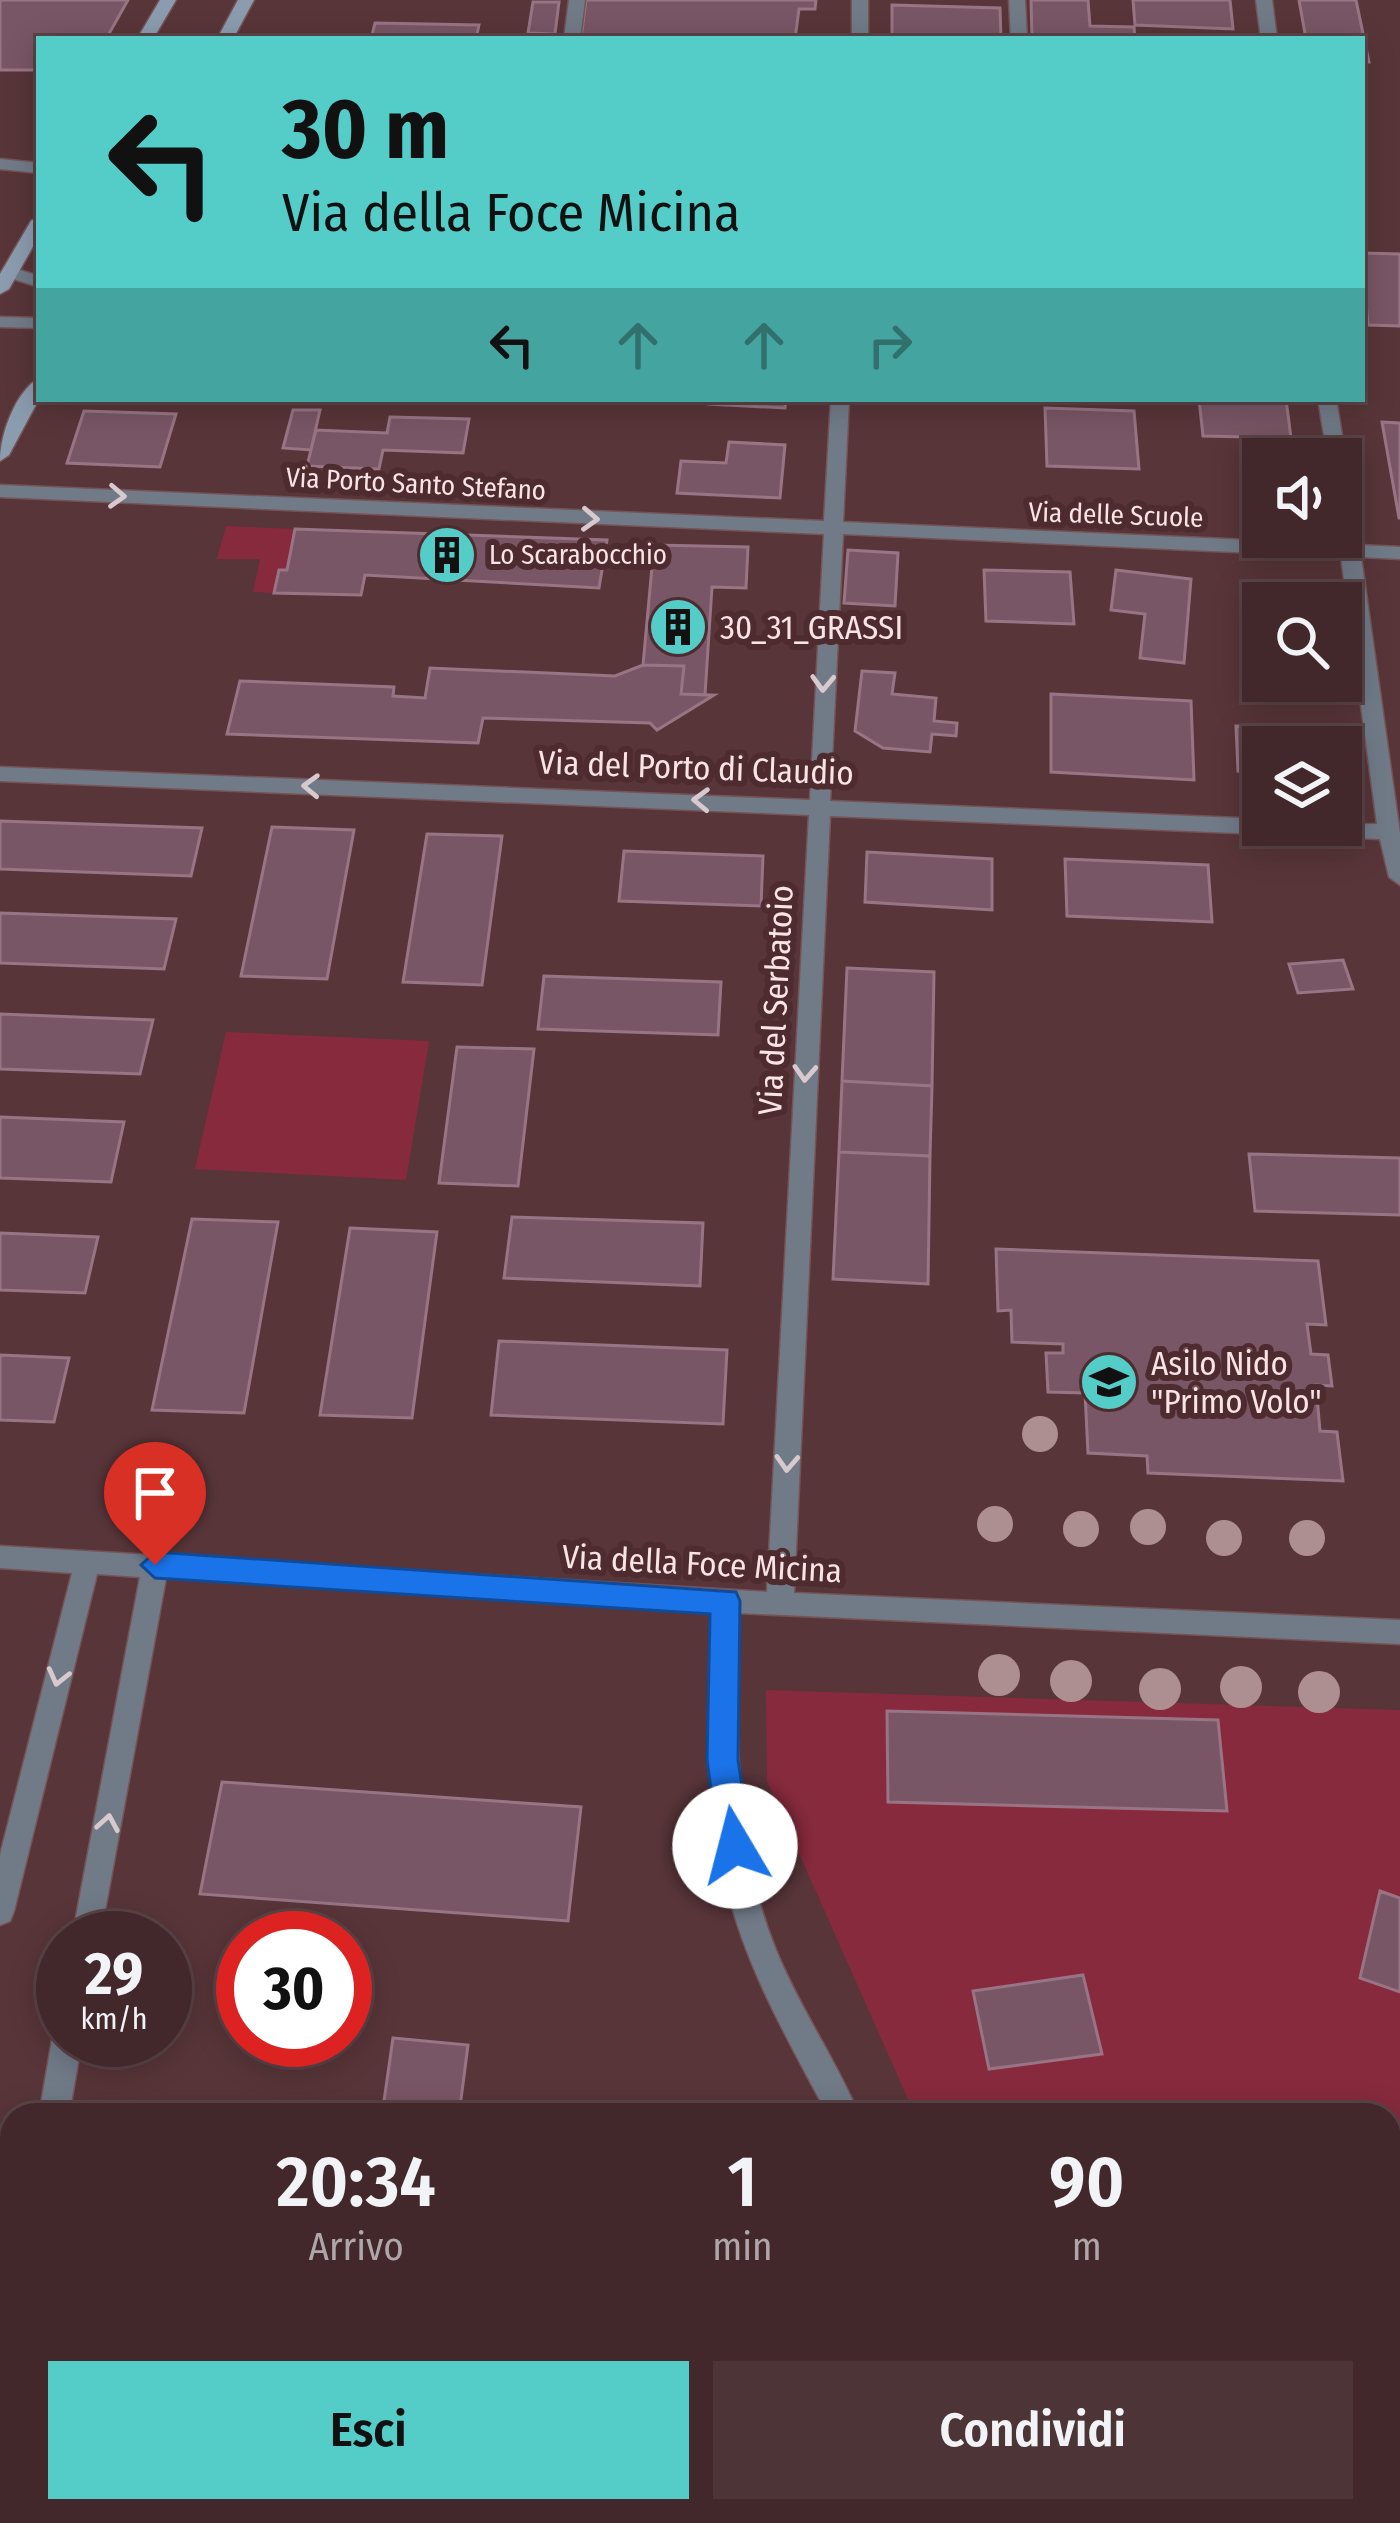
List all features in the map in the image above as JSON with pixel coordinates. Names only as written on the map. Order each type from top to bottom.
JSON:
[{"type":"street","points":[[147,36],[168,0]]},
{"type":"street","points":[[227,36],[246,0]]},
{"type":"street","points":[[572,36],[577,0]]},
{"type":"street","points":[[860,0],[860,36]]},
{"type":"street","points":[[1017,0],[1019,36]]},
{"type":"street","points":[[1264,0],[1269,36]]},
{"type":"street","points":[[0,164],[36,168]]},
{"type":"street","points":[[0,290],[36,226]]},
{"type":"street","points":[[10,272],[36,281]]},
{"type":"street","points":[[0,322],[36,323]]},
{"type":"street","points":[[0,455],[36,389]]},
{"type":"street","name":"Via del Serbatoio","points":[[780,1604],[829,530],[840,402]]},
{"type":"street","points":[[1328,402],[1334,438]]},
{"type":"street","name":"Via Porto Santo Stefano","points":[[0,491],[829,530]]},
{"type":"street","name":"Via delle Scuole","points":[[829,530],[1242,547]]},
{"type":"street","name":"Via delle Scuole","points":[[1362,551],[1400,553]]},
{"type":"street","points":[[1353,558],[1389,832],[1400,877]]},
{"type":"street","name":"Via del Porto di Claudio","points":[[0,774],[818,804],[1389,832]]},
{"type":"street","name":"Via della Foce Micina","points":[[0,1557],[780,1604],[1400,1632]]},
{"type":"street","points":[[0,1911],[87,1564]]},
{"type":"street","points":[[91,1911],[155,1565]]},
{"type":"street","points":[[725,1601],[722,1760],[741,1889],[795,2023],[838,2103]]},
{"type":"street","points":[[55,2103],[63,2067]]},
{"type":"shaded area","points":[[226,526],[295,529],[287,570],[274,593],[253,592],[260,559],[217,559]]},
{"type":"shaded area","points":[[226,1032],[429,1041],[406,1180],[195,1169]]},
{"type":"shaded area","points":[[766,1690],[1400,1710],[1400,2103],[910,2103],[767,1781]]},
{"type":"building","points":[[0,0],[128,0],[108,36],[36,36],[36,70],[0,70]]},
{"type":"building","points":[[586,0],[816,0],[815,9],[799,9],[795,36],[581,36]]},
{"type":"building","points":[[1031,0],[1088,0],[1090,26],[1134,27],[1135,36],[1032,36]]},
{"type":"building","points":[[1133,0],[1230,0],[1233,29],[1135,25]]},
{"type":"building","points":[[1299,0],[1356,0],[1364,36],[1305,36]]},
{"type":"building","points":[[533,2],[559,2],[555,34],[528,33]]},
{"type":"building","points":[[892,5],[1000,8],[1001,36],[892,36]]},
{"type":"building","points":[[375,23],[479,25],[477,36],[372,36]]},
{"type":"building","points":[[1365,253],[1400,254],[1400,326],[1368,325]]},
{"type":"building","points":[[709,402],[786,402],[785,408]]},
{"type":"building","points":[[1199,402],[1286,402],[1291,438],[1203,436]]},
{"type":"building","points":[[1045,408],[1134,411],[1139,469],[1047,466]]},
{"type":"building","points":[[293,410],[320,410],[311,450],[283,448]]},
{"type":"building","points":[[84,411],[176,414],[160,467],[67,463]]},
{"type":"building","points":[[390,417],[469,419],[463,453],[383,450],[379,469],[307,466],[316,430],[387,433]]},
{"type":"building","points":[[1382,422],[1400,423],[1400,518],[1399,518]]},
{"type":"building","points":[[729,442],[785,445],[780,498],[677,493],[681,461],[726,463]]},
{"type":"building","name":"Lo Scarabocchio","points":[[295,529],[607,540],[599,588],[365,575],[361,595],[274,593],[279,570],[287,570]]},
{"type":"building","name":"30_31_GRASSI","points":[[654,545],[748,547],[746,588],[712,587],[705,695],[681,694],[684,666],[643,665]]},
{"type":"building","points":[[848,550],[898,553],[895,606],[844,603]]},
{"type":"building","points":[[984,570],[1070,572],[1074,624],[986,621]]},
{"type":"building","points":[[1116,570],[1191,579],[1184,663],[1140,658],[1145,614],[1111,610]]},
{"type":"building","points":[[643,665],[684,666],[681,694],[714,695],[657,730],[650,723],[483,718],[478,743],[227,734],[240,681],[394,687],[393,696],[425,698],[430,668],[615,676]]},
{"type":"building","points":[[862,671],[895,673],[892,694],[936,698],[934,721],[957,723],[956,736],[932,734],[930,752],[883,748],[855,731]]},
{"type":"building","points":[[1051,694],[1191,701],[1194,780],[1051,772]]},
{"type":"building","points":[[1236,726],[1242,726],[1242,771],[1238,771]]},
{"type":"building","points":[[0,821],[202,828],[191,876],[0,869]]},
{"type":"building","points":[[272,827],[354,830],[327,979],[241,976]]},
{"type":"building","points":[[427,834],[502,836],[482,985],[403,982]]},
{"type":"building","points":[[624,851],[763,856],[761,906],[619,901]]},
{"type":"building","points":[[867,852],[992,859],[992,910],[865,902]]},
{"type":"building","points":[[1065,859],[1208,865],[1212,922],[1067,916]]},
{"type":"building","points":[[0,913],[176,919],[164,969],[0,963]]},
{"type":"building","points":[[1343,960],[1353,989],[1298,993],[1289,964]]},
{"type":"building","points":[[847,968],[934,972],[932,1086],[842,1081]]},
{"type":"building","points":[[544,976],[721,982],[718,1035],[538,1029]]},
{"type":"building","points":[[0,1014],[153,1020],[140,1074],[0,1069]]},
{"type":"building","points":[[457,1047],[534,1049],[518,1186],[439,1183]]},
{"type":"building","points":[[842,1081],[932,1086],[930,1156],[839,1152]]},
{"type":"building","points":[[0,1117],[124,1122],[111,1182],[0,1178]]},
{"type":"building","points":[[839,1152],[930,1156],[928,1284],[833,1279]]},
{"type":"building","points":[[1249,1154],[1400,1158],[1400,1215],[1255,1211]]},
{"type":"building","points":[[512,1217],[703,1223],[700,1286],[504,1278]]},
{"type":"building","points":[[192,1219],[278,1222],[244,1413],[152,1410]]},
{"type":"building","points":[[350,1228],[437,1232],[412,1418],[320,1415]]},
{"type":"building","points":[[0,1233],[98,1237],[85,1293],[0,1290]]},
{"type":"building","points":[[996,1249],[1318,1261],[1326,1325],[1307,1324],[1311,1354],[1328,1355],[1332,1386],[1316,1385],[1320,1431],[1337,1432],[1343,1481],[1148,1473],[1147,1456],[1088,1453],[1085,1393],[1048,1392],[1046,1353],[1063,1353],[1063,1344],[1012,1342],[1011,1310],[998,1311]]},
{"type":"building","points":[[499,1341],[727,1350],[723,1424],[491,1415]]},
{"type":"building","points":[[0,1355],[69,1358],[54,1422],[0,1420]]},
{"type":"building","points":[[887,1711],[1218,1720],[1227,1811],[888,1802]]},
{"type":"building","points":[[222,1782],[581,1807],[568,1921],[200,1894]]},
{"type":"building","points":[[1380,1891],[1400,1898],[1400,1992],[1360,1978]]},
{"type":"building","points":[[1083,1975],[1102,2054],[989,2069],[973,1991]]},
{"type":"building","points":[[393,2038],[468,2045],[461,2103],[384,2103]]},
{"type":"place","name":"Lo Scarabocchio","points":[[447,555]]},
{"type":"place","name":"30_31_GRASSI","points":[[678,627]]},
{"type":"place","name":"Asilo Nido \"Primo Volo\"","points":[[1109,1382]]},
{"type":"route","points":[[155,1565],[725,1601],[722,1760],[735,1846]]}]
